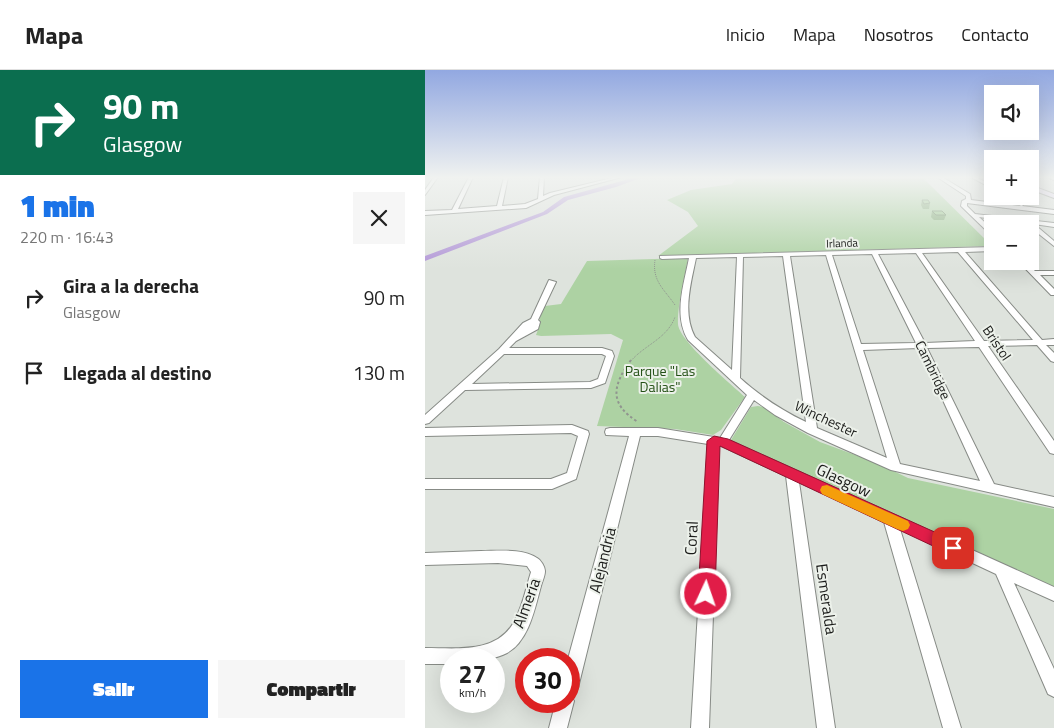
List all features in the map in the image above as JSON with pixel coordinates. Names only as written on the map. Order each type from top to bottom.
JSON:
[{"type":"street","points":[[425,213],[503,208]]},
{"type":"street","points":[[966,208],[984,225]]},
{"type":"street","points":[[1034,208],[1054,210]]},
{"type":"street","points":[[1039,208],[1054,210]]},
{"type":"street","points":[[973,215],[984,217]]},
{"type":"street","points":[[1039,224],[1054,225]]},
{"type":"street","points":[[1039,231],[1054,244]]},
{"type":"street","name":"Irlanda","points":[[662,257],[984,249]]},
{"type":"street","points":[[960,250],[1054,359]]},
{"type":"street","name":"Bristol","points":[[918,251],[1054,450]]},
{"type":"street","name":"Cambridge","points":[[874,252],[922,346],[990,489]]},
{"type":"street","points":[[786,254],[812,430]]},
{"type":"street","points":[[829,254],[895,467]]},
{"type":"street","points":[[736,377],[740,255]]},
{"type":"street","name":"Winchester","points":[[693,256],[684,312],[685,328],[691,338],[736,377],[752,394],[779,413],[895,467],[1054,502]]},
{"type":"street","points":[[1031,270],[1054,293]]},
{"type":"street","points":[[1034,273],[1054,273]]},
{"type":"street","points":[[425,421],[511,341],[532,331],[536,326],[534,320],[552,282]]},
{"type":"street","points":[[859,347],[1054,342]]},
{"type":"street","points":[[462,387],[591,385],[602,381],[610,356],[609,353],[602,350],[502,351]]},
{"type":"street","points":[[719,442],[752,394]]},
{"type":"street","points":[[425,432],[572,430],[580,431],[584,434],[572,476],[564,481],[552,484],[425,484]]},
{"type":"street","name":"Glasgow","points":[[610,432],[658,432],[719,442],[1054,594]]},
{"type":"street","name":"Alejandria","points":[[579,648],[635,432]]},
{"type":"street","name":"Coral","points":[[699,728],[719,442]]},
{"type":"street","name":"Esmeralda","points":[[792,474],[826,728]]},
{"type":"street","points":[[890,520],[952,728]]},
{"type":"street","name":"Almería","points":[[425,559],[515,558],[531,561],[536,566],[538,572],[520,625],[511,641],[501,648],[486,652],[463,656],[425,656]]},
{"type":"street","points":[[1001,569],[1054,688]]},
{"type":"street","points":[[559,728],[562,713]]},
{"type":"path","points":[[658,432],[628,417],[615,401],[622,373],[642,348],[663,337],[672,327],[677,309],[654,278],[652,270],[655,258],[662,257]]},
{"type":"green space","points":[[680,208],[953,208],[984,238],[984,246],[658,256],[698,226],[688,212]]},
{"type":"green space","name":"Parque \"Las Dalias\"","points":[[688,258],[681,291],[678,324],[687,341],[696,351],[745,397],[721,430],[713,435],[675,429],[597,426],[623,340],[611,334],[536,335],[543,309],[545,306],[561,304],[587,261]]},
{"type":"green space","points":[[751,407],[763,407],[784,422],[820,442],[877,463],[908,478],[1054,509],[1054,588],[731,440]]},
{"type":"building","points":[[932,211],[942,211],[946,215],[936,215]]},
{"type":"waterway","points":[[425,259],[545,213],[551,208]]},
{"type":"slow traffic","points":[[827,490],[903,525]]},
{"type":"route","points":[[706,594],[714,441],[723,442],[953,548]]}]
